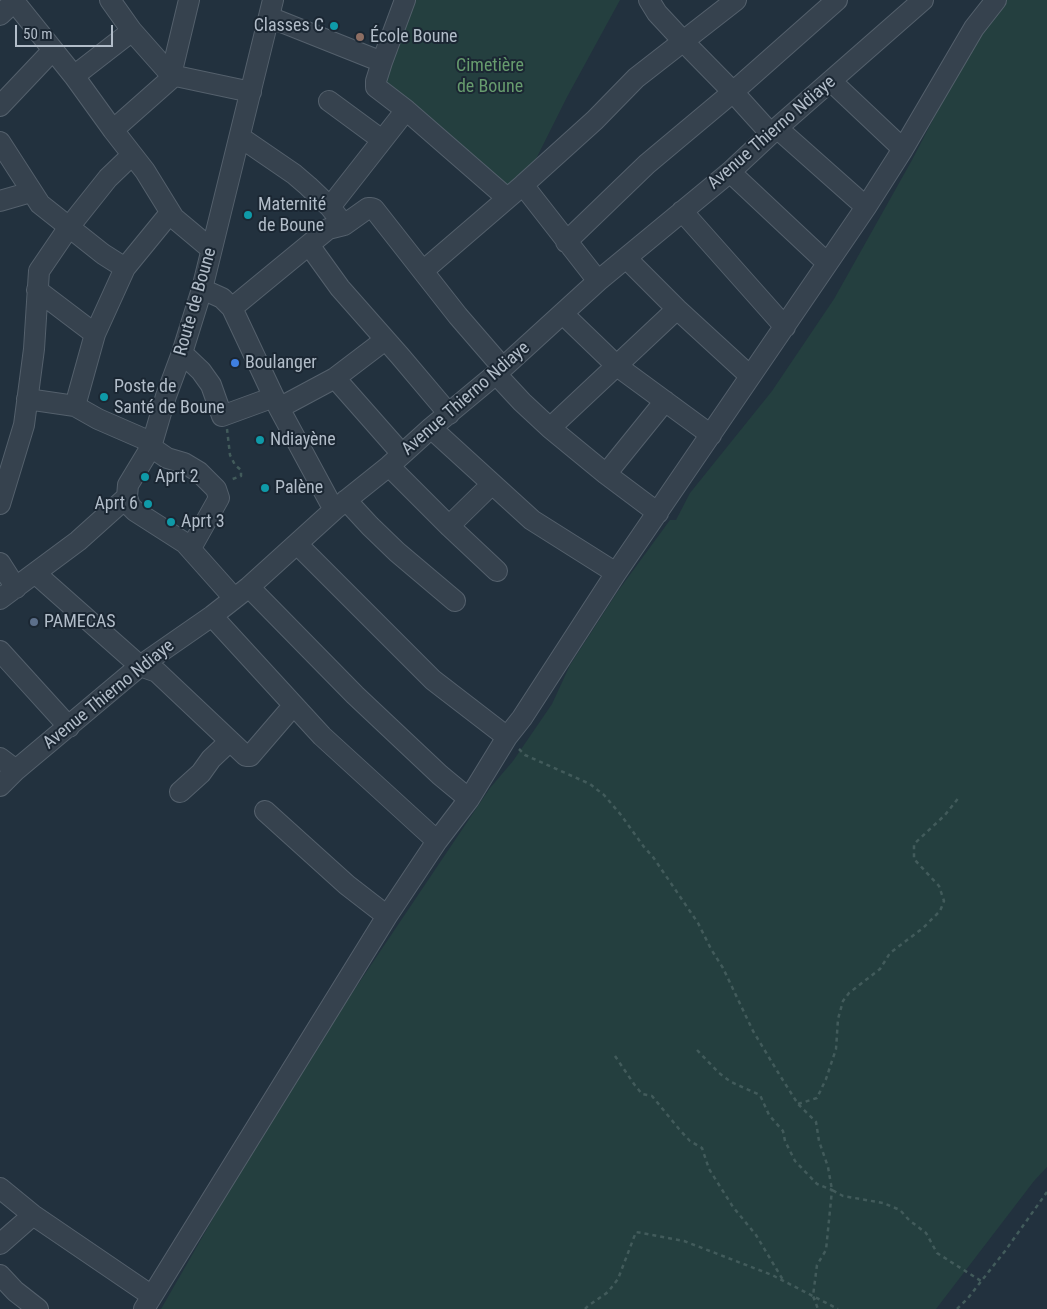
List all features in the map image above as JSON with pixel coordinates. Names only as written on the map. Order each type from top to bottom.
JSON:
[{"type":"street","points":[[110,0],[132,31],[173,76],[251,92]]},
{"type":"street","points":[[113,130],[173,76],[189,0]]},
{"type":"street","points":[[405,0],[382,62],[376,87],[406,110],[507,198]]},
{"type":"street","points":[[649,0],[683,41],[774,131],[866,206]]},
{"type":"street","points":[[423,271],[595,120],[636,78],[736,0]]},
{"type":"street","points":[[566,242],[647,164],[733,92],[837,0]]},
{"type":"street","name":"Avenue Thierno Ndiaye","points":[[0,786],[8,764],[68,727],[140,666],[212,616],[242,592],[340,505],[396,460],[499,371],[598,281],[730,172],[923,0]]},
{"type":"street","points":[[0,1188],[148,1302],[387,916],[866,206],[903,149],[974,28],[996,0]]},
{"type":"street","points":[[9,6],[53,50],[74,76],[145,171],[170,213],[210,249]]},
{"type":"street","points":[[271,8],[382,62]]},
{"type":"street","name":"Route de Boune","points":[[8,593],[78,541],[127,497],[128,485],[151,447],[202,288],[210,249],[240,137],[271,8]]},
{"type":"street","points":[[74,76],[132,31]]},
{"type":"street","points":[[0,106],[53,50]]},
{"type":"street","points":[[832,82],[903,149]]},
{"type":"street","points":[[329,101],[382,140]]},
{"type":"street","points":[[330,207],[406,110]]},
{"type":"street","points":[[240,137],[294,174],[330,207],[344,225]]},
{"type":"street","points":[[0,142],[40,204],[103,254],[125,268]]},
{"type":"street","points":[[0,504],[24,425],[34,349],[37,276],[41,266],[108,178],[132,155]]},
{"type":"street","points":[[730,172],[827,263]]},
{"type":"street","points":[[523,185],[598,281]]},
{"type":"street","points":[[0,201],[31,192]]},
{"type":"street","points":[[232,308],[328,229],[344,225],[368,208],[374,209],[458,316],[522,402],[550,428],[606,474],[658,513]]},
{"type":"street","points":[[682,211],[785,327]]},
{"type":"street","points":[[75,406],[95,334],[125,268],[170,213]]},
{"type":"street","points":[[309,245],[340,288],[448,414]]},
{"type":"street","points":[[626,258],[677,309],[750,376]]},
{"type":"street","points":[[202,288],[222,298],[232,308],[276,402],[340,505],[370,526],[455,601]]},
{"type":"street","points":[[36,290],[95,334]]},
{"type":"street","points":[[550,428],[677,309]]},
{"type":"street","points":[[563,314],[617,366],[711,435]]},
{"type":"street","points":[[182,353],[200,371],[210,385],[220,414],[226,416],[276,402],[335,378],[385,340]]},
{"type":"street","points":[[335,378],[396,460],[449,526],[497,571]]},
{"type":"street","points":[[27,399],[75,406],[98,419],[144,439],[151,447],[167,458],[184,463],[199,472],[216,489],[219,498],[191,548]]},
{"type":"street","points":[[606,474],[665,401]]},
{"type":"street","points":[[432,428],[532,520],[616,574]]},
{"type":"street","points":[[449,526],[492,484]]},
{"type":"street","points":[[127,497],[134,511],[185,542],[355,695],[440,775],[468,798]]},
{"type":"street","points":[[297,544],[433,680],[507,737]]},
{"type":"street","points":[[0,563],[8,593]]},
{"type":"street","points":[[35,573],[140,666],[157,672],[246,756],[250,756],[293,706]]},
{"type":"street","points":[[212,616],[293,706],[339,752],[437,841]]},
{"type":"street","points":[[0,651],[68,727]]},
{"type":"street","points":[[180,792],[201,773],[211,759],[230,741]]},
{"type":"street","points":[[265,810],[387,916]]},
{"type":"street","points":[[0,1244],[33,1215]]},
{"type":"street","points":[[0,1275],[15,1291],[38,1309]]},
{"type":"path","points":[[216,489],[218,484],[241,476],[241,470],[230,455],[226,416]]},
{"type":"path","points":[[507,737],[525,755],[590,784],[604,795],[621,814],[698,923],[723,968],[753,1031],[798,1104],[816,1122],[832,1190],[826,1250],[816,1265],[813,1296],[818,1309]]},
{"type":"path","points":[[798,1104],[817,1098],[826,1079],[836,1049],[838,1020],[844,1001],[849,993],[880,969],[890,953],[923,928],[940,911],[944,901],[939,886],[914,859],[914,844],[945,815],[960,796]]},
{"type":"path","points":[[696,1050],[731,1082],[760,1095],[769,1115],[783,1131],[787,1147],[795,1161],[817,1184],[843,1196],[884,1203],[900,1210],[909,1220],[926,1233],[937,1254],[981,1281]]},
{"type":"path","points":[[615,1056],[642,1094],[652,1096],[690,1141],[702,1148],[709,1169],[732,1207],[756,1235],[784,1281]]},
{"type":"path","points":[[957,1309],[981,1281],[1047,1192]]},
{"type":"path","points":[[585,1309],[608,1292],[618,1279],[636,1232],[684,1241],[784,1281],[838,1309]]},
{"type":"green space","name":"Cimetière de Boune","points":[[409,0],[620,0],[567,97],[529,173],[505,191],[381,83]]},
{"type":"green space","points":[[1004,0],[1047,0],[1047,1167],[1034,1181],[936,1309],[161,1309],[269,1121],[336,1017],[490,788],[513,761],[552,704],[570,665],[618,591],[670,520],[676,520],[690,493],[772,391],[834,299],[912,160],[976,37]]},
{"type":"place","name":"Classes C","points":[[334,26]]},
{"type":"place","name":"École Boune","points":[[360,37]]},
{"type":"place","name":"Maternité de Boune","points":[[248,215]]},
{"type":"place","name":"Boulanger","points":[[235,363]]},
{"type":"place","name":"Poste de Santé de Boune","points":[[104,397]]},
{"type":"place","name":"Ndiayène","points":[[260,440]]},
{"type":"place","name":"Aprt 2","points":[[145,477]]},
{"type":"place","name":"Palène","points":[[265,488]]},
{"type":"place","name":"Aprt 6","points":[[148,504]]},
{"type":"place","name":"Aprt 3","points":[[171,522]]},
{"type":"place","name":"PAMECAS","points":[[34,622]]}]
